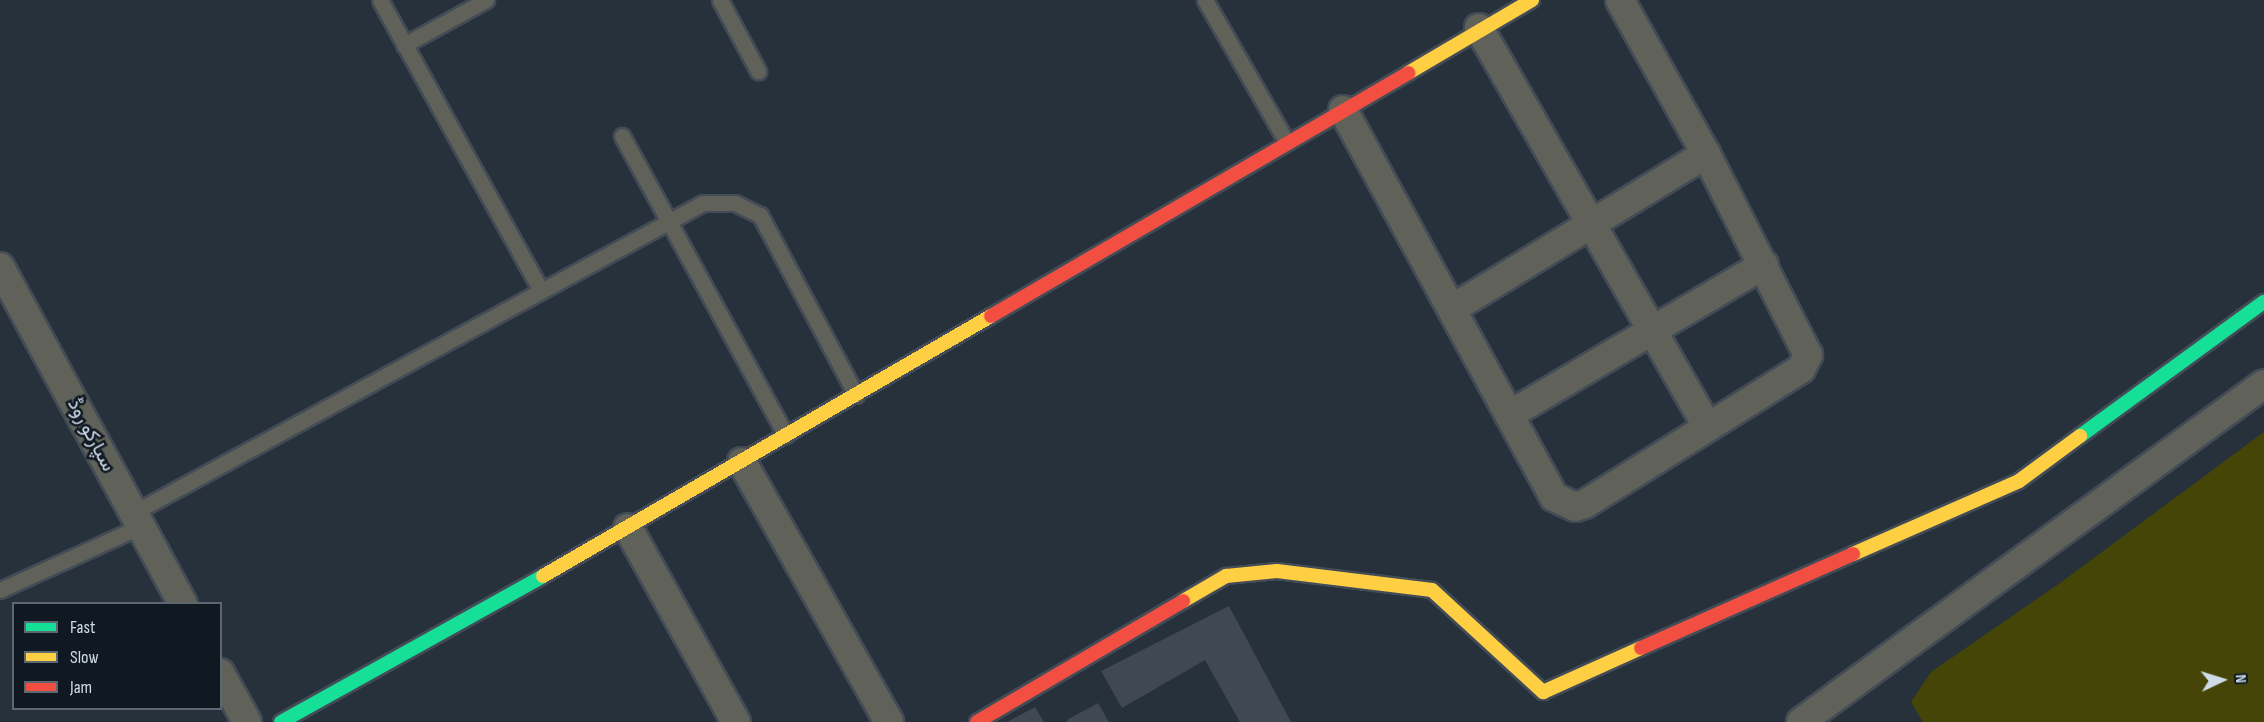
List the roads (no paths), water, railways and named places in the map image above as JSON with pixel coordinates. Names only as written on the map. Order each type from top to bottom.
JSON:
[{"type":"street","points":[[282,722],[628,528],[1286,141],[1343,110],[1479,28],[1532,0]]},
{"type":"street","points":[[1343,110],[1554,497],[1575,507],[1586,504],[1706,425],[1801,369],[1808,355],[1706,154],[1620,0]]},
{"type":"street","points":[[1479,28],[1706,425]]},
{"type":"street","points":[[1452,309],[1706,154]]},
{"type":"street","points":[[1509,414],[1653,332],[1764,265]]},
{"type":"street","name":"سپارکو روڈ","points":[[0,267],[182,602]]},
{"type":"street","points":[[977,722],[1226,576],[1277,571],[1431,590],[1543,692],[2019,481],[2264,302]]},
{"type":"street","points":[[1801,722],[2264,384]]},
{"type":"street","points":[[742,462],[889,722]]},
{"type":"street","points":[[628,528],[736,722]]},
{"type":"street","points":[[222,677],[247,722]]},
{"type":"lane","points":[[380,0],[541,291]]},
{"type":"lane","points":[[404,45],[486,0]]},
{"type":"lane","points":[[720,0],[758,71]]},
{"type":"lane","points":[[1205,0],[1286,141]]},
{"type":"lane","points":[[622,136],[786,435]]},
{"type":"lane","points":[[0,590],[137,519],[541,291],[703,203],[735,203],[760,215],[856,395]]}]
